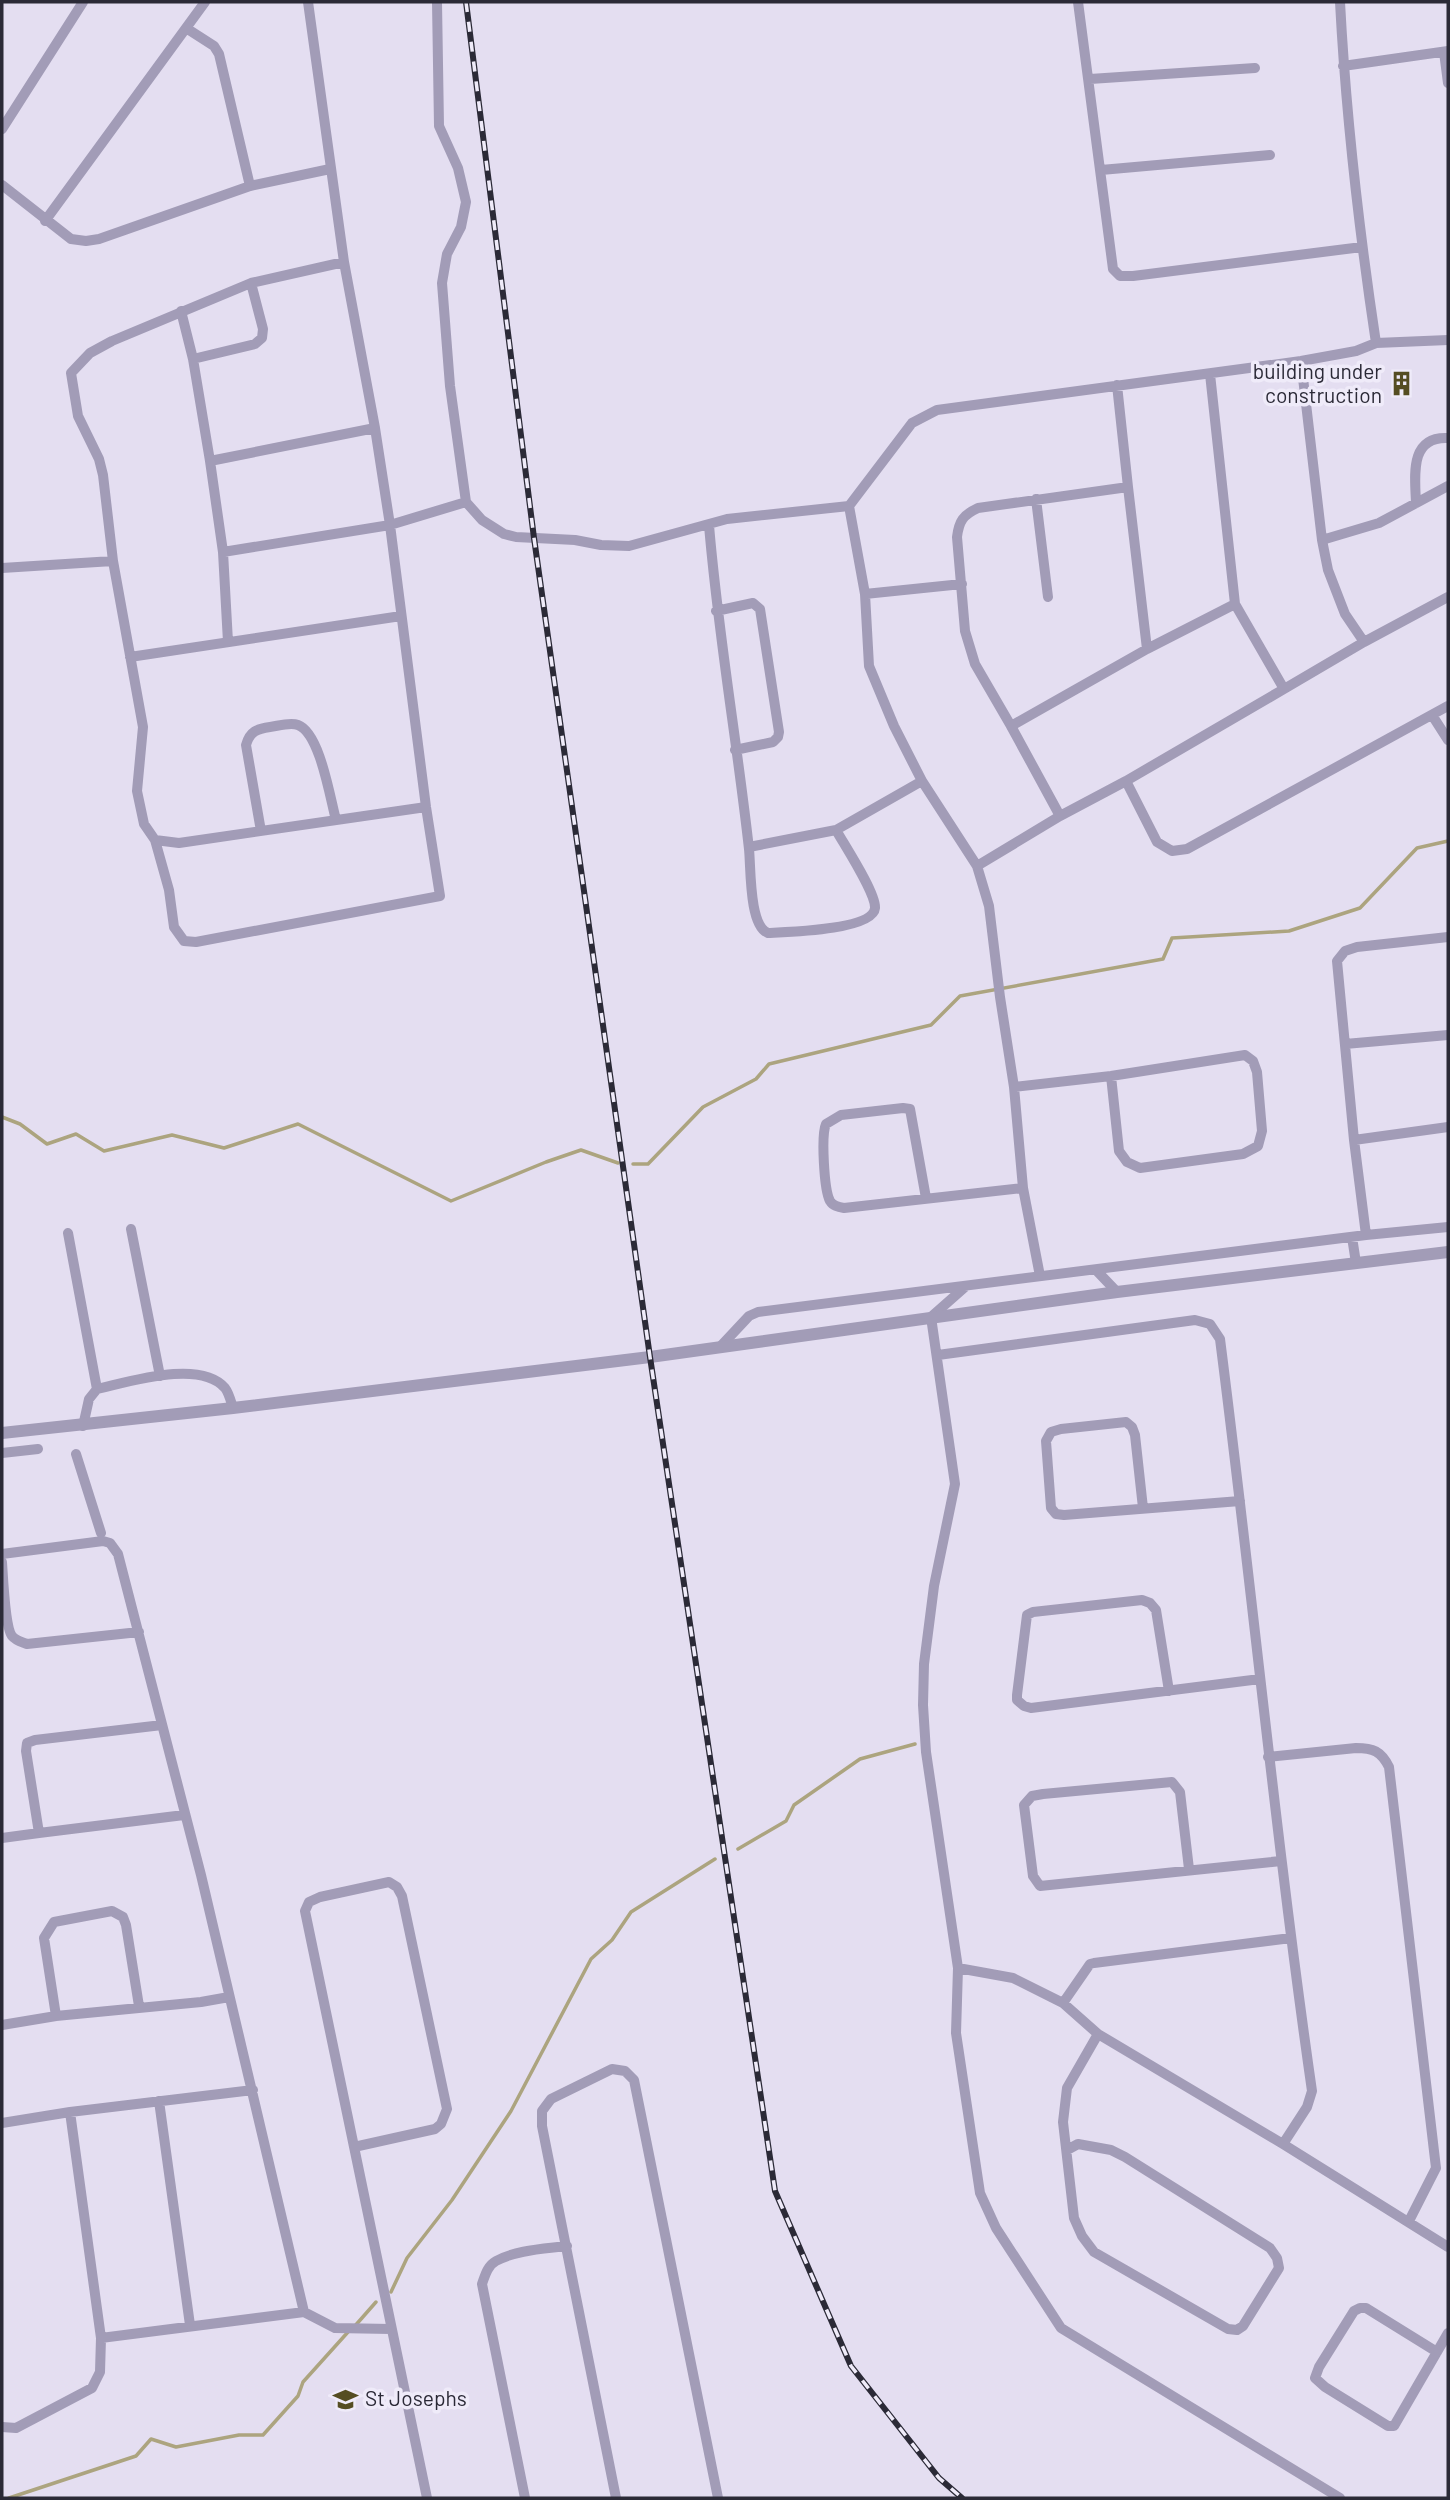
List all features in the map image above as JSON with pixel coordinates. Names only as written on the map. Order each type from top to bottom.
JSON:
[{"type":"street","points":[[2,129],[83,2]]},
{"type":"street","points":[[45,221],[205,2]]},
{"type":"street","points":[[307,2],[344,262],[390,525],[440,896],[196,942],[184,940],[174,927],[155,840],[144,824],[137,792],[143,727],[113,561],[103,475],[99,459],[78,416],[71,373],[90,353],[101,347],[251,283],[344,262]]},
{"type":"street","points":[[437,2],[439,126],[458,168],[467,202],[461,228],[447,254],[442,282],[450,386],[466,502],[482,520],[504,534],[629,546],[727,519],[849,506],[912,423],[937,410],[1301,361],[1356,351],[1376,343],[1448,340]]},
{"type":"street","points":[[1078,2],[1113,269],[1120,276],[1362,247]]},
{"type":"street","points":[[1340,2],[1343,66],[1362,247],[1376,343]]},
{"type":"street","points":[[186,27],[214,46],[219,54],[250,186]]},
{"type":"street","points":[[1343,66],[1446,52],[1448,83]]},
{"type":"street","points":[[1090,79],[1255,68]]},
{"type":"street","points":[[1101,170],[1270,155]]},
{"type":"street","points":[[2,185],[71,239],[86,241],[99,239],[250,186],[330,169]]},
{"type":"street","points":[[192,359],[255,344],[262,338],[263,329],[251,283]]},
{"type":"street","points":[[181,312],[210,461],[223,552],[229,642]]},
{"type":"street","points":[[1301,361],[1322,540],[1328,570],[1345,614],[1364,642]]},
{"type":"street","points":[[1210,374],[1235,604],[1284,690]]},
{"type":"street","points":[[1117,385],[1147,649]]},
{"type":"street","points":[[210,461],[375,428]]},
{"type":"street","points":[[1416,502],[1415,462],[1424,445],[1448,438]]},
{"type":"street","points":[[1060,816],[975,664],[965,631],[957,537],[959,523],[967,513],[978,508],[1128,486]]},
{"type":"street","points":[[1322,540],[1380,523],[1448,486]]},
{"type":"street","points":[[1036,499],[1048,597]]},
{"type":"street","points":[[223,552],[390,525],[466,502]]},
{"type":"street","points":[[849,506],[865,594],[869,666],[894,726],[922,781],[977,866],[989,906],[1014,1087],[1023,1188],[1040,1276]]},
{"type":"street","points":[[709,525],[716,611],[749,848],[755,918],[762,931],[791,932],[851,924],[875,912],[871,892],[836,830]]},
{"type":"street","points":[[2,568],[113,561]]},
{"type":"street","points":[[865,594],[962,584]]},
{"type":"street","points":[[977,866],[1364,642],[1448,597]]},
{"type":"street","points":[[716,611],[753,603],[760,609],[779,732],[775,741],[735,750]]},
{"type":"street","points":[[1012,726],[1147,649],[1235,604]]},
{"type":"street","points":[[130,657],[401,616]]},
{"type":"street","points":[[1126,781],[1157,842],[1172,851],[1187,849],[1448,706]]},
{"type":"street","points":[[1432,715],[1448,740]]},
{"type":"street","points":[[261,831],[246,745],[251,735],[260,728],[293,724],[302,727],[309,734],[317,750],[336,820]]},
{"type":"street","points":[[749,848],[836,830],[922,781]]},
{"type":"street","points":[[155,840],[178,843],[426,807]]},
{"type":"street","points":[[161,862],[178,843]]},
{"type":"street","points":[[1366,1235],[1353,1140],[1337,961],[1345,951],[1357,947],[1448,937]]},
{"type":"street","points":[[1345,1044],[1448,1035]]},
{"type":"street","points":[[1014,1087],[1111,1076],[1245,1055],[1253,1061],[1257,1072],[1262,1132],[1258,1146],[1243,1153],[1140,1168],[1127,1162],[1119,1150],[1111,1076]]},
{"type":"street","points":[[926,1198],[910,1109],[841,1115],[826,1124],[823,1138],[828,1194],[832,1204],[844,1208],[1023,1188]]},
{"type":"street","points":[[1353,1140],[1448,1127]]},
{"type":"street","points":[[720,1347],[749,1316],[758,1312],[1448,1227]]},
{"type":"street","points":[[131,1229],[160,1376]]},
{"type":"street","points":[[68,1233],[97,1389]]},
{"type":"street","points":[[1352,1237],[1356,1263]]},
{"type":"street","points":[[2,1433],[233,1408],[720,1347],[1117,1292],[1448,1252]]},
{"type":"street","points":[[1096,1270],[1117,1292]]},
{"type":"street","points":[[931,1317],[965,1287]]},
{"type":"street","points":[[931,1317],[955,1484],[934,1586],[923,1705],[926,1752],[958,1968],[956,2033],[980,2193],[996,2228],[1061,2328],[1340,2498]]},
{"type":"street","points":[[938,1355],[1195,1320],[1210,1324],[1220,1339],[1268,1757],[1312,2091],[1307,2107],[1283,2144]]},
{"type":"street","points":[[83,1426],[89,1399],[97,1389],[160,1376],[193,1373],[205,1376],[226,1389],[233,1408]]},
{"type":"street","points":[[1143,1508],[1135,1435],[1126,1422],[1051,1432],[1046,1441],[1051,1508],[1056,1514],[1143,1508],[1240,1501]]},
{"type":"street","points":[[2,1453],[38,1449]]},
{"type":"street","points":[[76,1454],[101,1534]]},
{"type":"street","points":[[2,1554],[97,1541],[110,1543],[118,1554],[201,1875],[304,2312]]},
{"type":"street","points":[[2,1562],[9,1629],[15,1639],[27,1644],[139,1632]]},
{"type":"street","points":[[1169,1691],[1156,1610],[1150,1603],[1142,1600],[1033,1612],[1027,1615],[1017,1700],[1031,1708],[1169,1691],[1260,1679]]},
{"type":"street","points":[[39,1833],[27,1743],[162,1725]]},
{"type":"street","points":[[1268,1757],[1370,1748],[1382,1754],[1389,1767],[1436,2168],[1409,2221]]},
{"type":"street","points":[[1189,1869],[1180,1793],[1172,1782],[1043,1794],[1032,1796],[1024,1805],[1033,1876],[1040,1886],[1281,1861]]},
{"type":"street","points":[[2,1838],[184,1815]]},
{"type":"street","points":[[354,2147],[435,2129],[441,2124],[447,2109],[402,1896],[397,1887],[389,1882],[320,1897],[309,1902],[305,1911],[391,2329],[427,2498]]},
{"type":"street","points":[[56,2016],[44,1938],[48,1929],[54,1922],[113,1911],[123,1917],[127,1925],[139,2007]]},
{"type":"street","points":[[1063,2003],[1090,1964],[1291,1938]]},
{"type":"street","points":[[958,1968],[1013,1978],[1063,2003],[1098,2034],[1283,2144],[1448,2247]]},
{"type":"street","points":[[2,2025],[56,2016],[229,1997]]},
{"type":"street","points":[[1067,2150],[1078,2144],[1118,2154],[1270,2248],[1277,2258],[1279,2268],[1243,2326],[1237,2330],[1228,2329],[1094,2252],[1082,2236],[1074,2218],[1063,2122],[1067,2088],[1098,2034]]},
{"type":"street","points":[[616,2498],[541,2126],[542,2111],[551,2099],[612,2069],[625,2071],[634,2080],[718,2498]]},
{"type":"street","points":[[2,2123],[253,2090]]},
{"type":"street","points":[[159,2101],[190,2325]]},
{"type":"street","points":[[2,2427],[16,2428],[92,2388],[100,2372],[101,2338],[70,2112]]},
{"type":"street","points":[[525,2498],[482,2284],[494,2261],[529,2251],[567,2246]]},
{"type":"street","points":[[1437,2351],[1366,2308],[1360,2308],[1354,2311],[1316,2371],[1315,2378],[1388,2426],[1394,2426],[1448,2333]]},
{"type":"street","points":[[101,2338],[304,2312],[335,2328],[391,2329]]},
{"type":"waterway","points":[[633,1164],[648,1164],[703,1107],[756,1079],[769,1064],[931,1025],[960,996],[1163,959],[1172,938],[1289,931],[1360,908],[1417,848],[1448,841]]},
{"type":"waterway","points":[[2,1117],[20,1124],[47,1144],[76,1134],[104,1151],[172,1135],[224,1148],[298,1124],[451,1201],[581,1150],[618,1163]]},
{"type":"waterway","points":[[738,1849],[786,1821],[794,1805],[860,1759],[915,1744]]},
{"type":"waterway","points":[[391,2292],[407,2258],[452,2200],[511,2111],[591,1959],[612,1940],[631,1912],[715,1859]]},
{"type":"waterway","points":[[354,2327],[376,2302]]},
{"type":"waterway","points":[[9,2498],[136,2456],[151,2439],[176,2447],[239,2435],[263,2435],[298,2396],[303,2382],[348,2332]]},
{"type":"railway","points":[[466,2],[534,538],[650,1357],[775,2191],[851,2366],[939,2478],[962,2498]]},
{"type":"place","name":"building under construction","points":[[1402,384]]},
{"type":"place","name":"St Josephs","points":[[345,2399]]}]
